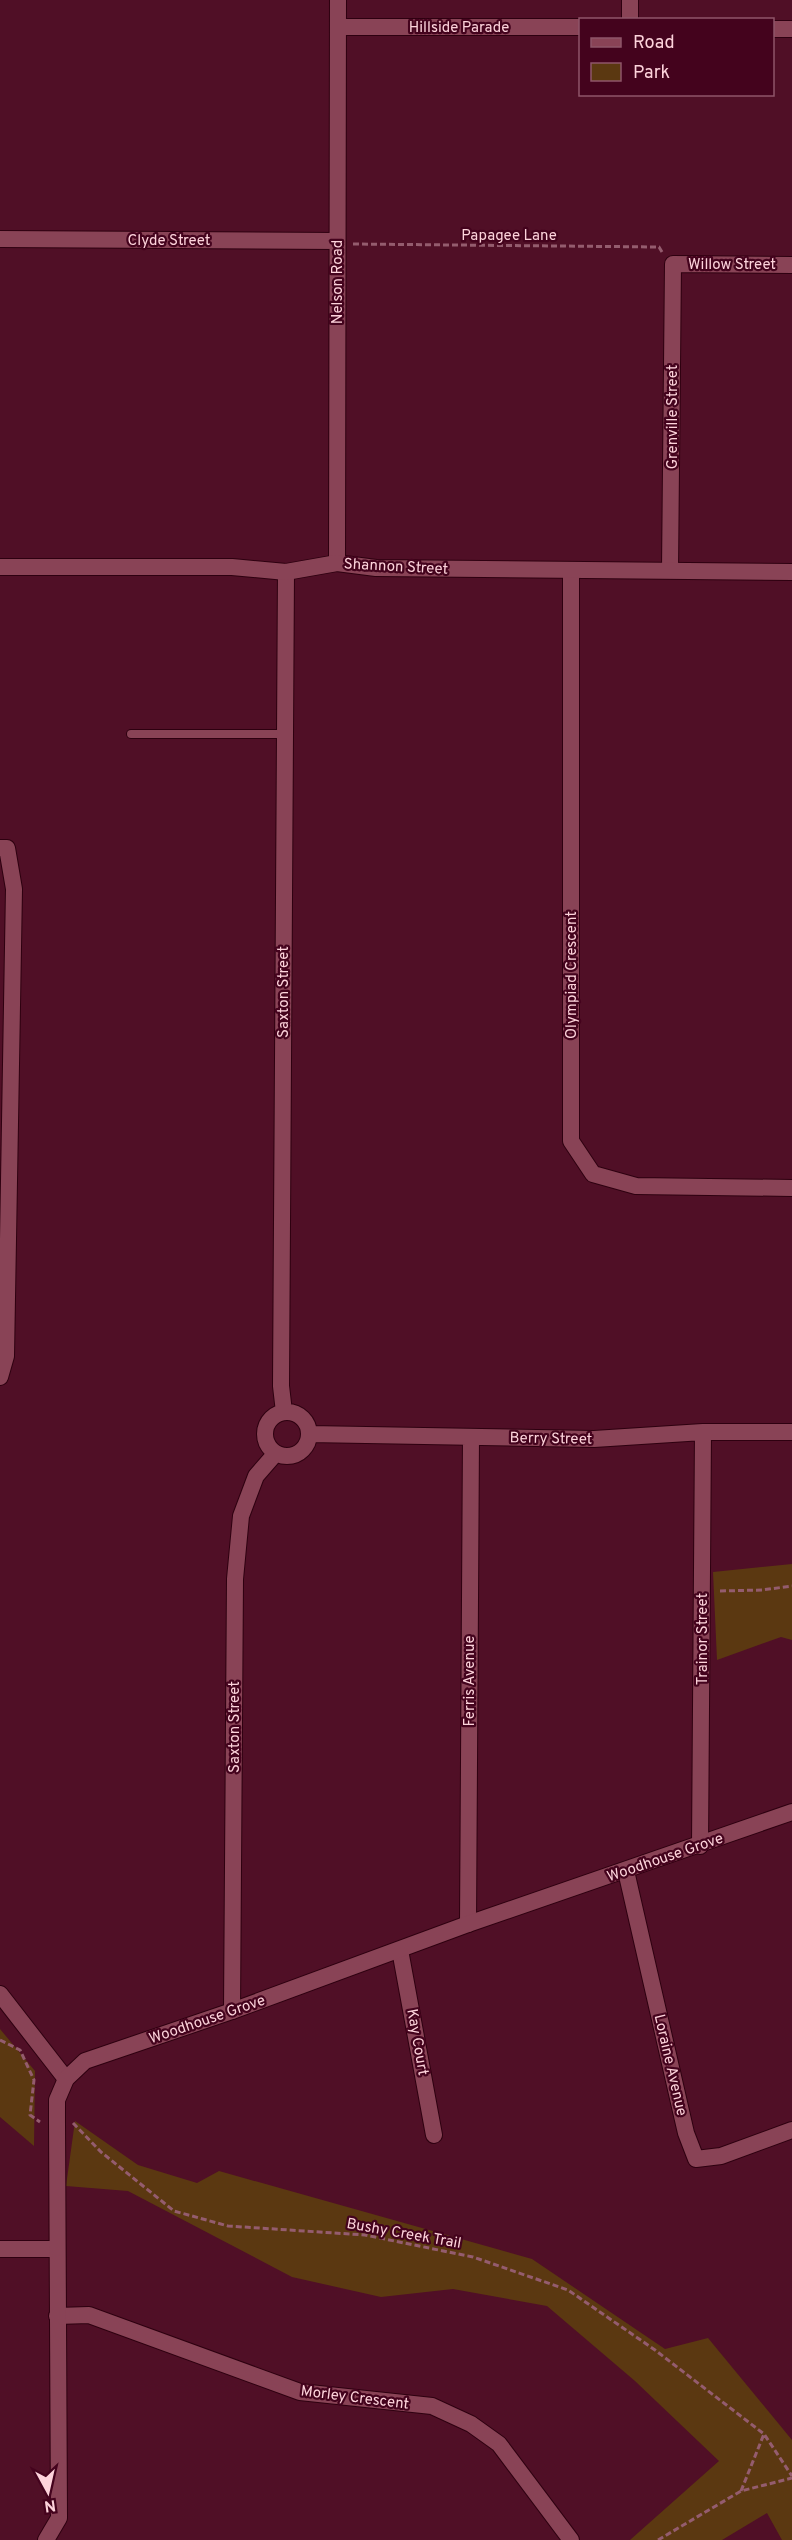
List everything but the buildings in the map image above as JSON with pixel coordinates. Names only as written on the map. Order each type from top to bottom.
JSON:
[{"type":"street","name":"Nelson Road","points":[[337,563],[338,0]]},
{"type":"street","points":[[630,0],[630,18]]},
{"type":"street","name":"Hillside Parade","points":[[338,27],[579,27]]},
{"type":"street","points":[[774,29],[792,29]]},
{"type":"street","name":"Clyde Street","points":[[0,239],[337,241]]},
{"type":"street","name":"Willow Street","points":[[673,264],[792,265]]},
{"type":"street","name":"Grenville Street","points":[[670,570],[673,264]]},
{"type":"street","name":"Shannon Street","points":[[0,567],[232,567],[286,572],[337,563],[376,568],[792,572]]},
{"type":"street","name":"Olympiad Crescent","points":[[571,570],[571,1141],[593,1174],[636,1186],[792,1188]]},
{"type":"street","name":"Saxton Street","points":[[284,1412],[281,1362],[286,572]]},
{"type":"street","points":[[0,848],[7,848],[14,889],[6,1356],[0,1377]]},
{"type":"street","points":[[284,1412],[294,1412],[308,1425],[309,1434],[306,1446],[290,1456],[276,1453],[266,1441],[265,1434],[267,1423],[274,1416],[284,1412]]},
{"type":"street","name":"Berry Street","points":[[309,1434],[594,1439],[703,1432],[792,1432]]},
{"type":"street","name":"Trainor Street","points":[[700,1846],[703,1432]]},
{"type":"street","name":"Ferris Avenue","points":[[468,1924],[471,1437]]},
{"type":"street","name":"Saxton Street","points":[[232,2012],[235,1579],[242,1516],[256,1476],[276,1453]]},
{"type":"street","name":"Woodhouse Grove","points":[[66,2079],[85,2061],[232,2012],[468,1924],[700,1846],[792,1812]]},
{"type":"street","name":"Loraine Avenue","points":[[626,1871],[686,2133],[696,2159],[721,2156],[792,2130]]},
{"type":"street","name":"Kay Court","points":[[400,1950],[434,2135]]},
{"type":"street","points":[[0,1994],[66,2079],[57,2100],[59,2518],[46,2540]]},
{"type":"street","points":[[0,2249],[57,2249]]},
{"type":"street","name":"Morley Crescent","points":[[57,2316],[89,2315],[300,2392],[432,2406],[471,2424],[499,2444],[571,2540]]},
{"type":"lane","points":[[131,734],[284,734]]},
{"type":"path","name":"Papagee Lane","points":[[337,241],[360,246],[658,247],[673,264]]},
{"type":"path","points":[[720,1592],[792,1587]]},
{"type":"path","name":"Bushy Creek Trail","points":[[0,2040],[20,2050],[34,2080],[30,2115],[37,2122],[74,2123],[101,2151],[174,2211],[228,2226],[366,2235],[473,2257],[568,2289],[655,2350],[764,2434],[792,2477]]},
{"type":"path","points":[[741,2491],[764,2434]]},
{"type":"path","points":[[658,2540],[741,2491],[792,2477]]},
{"type":"green space","points":[[792,1564],[792,1640],[781,1637],[717,1660],[713,1572]]},
{"type":"green space","points":[[0,2029],[35,2071],[34,2146],[0,2117]]},
{"type":"green space","points":[[75,2121],[138,2165],[197,2183],[219,2171],[532,2259],[665,2349],[708,2338],[792,2440],[792,2540],[782,2540],[767,2513],[722,2540],[630,2540],[719,2461],[635,2381],[547,2306],[453,2289],[381,2297],[292,2277],[128,2191],[66,2186]]}]
